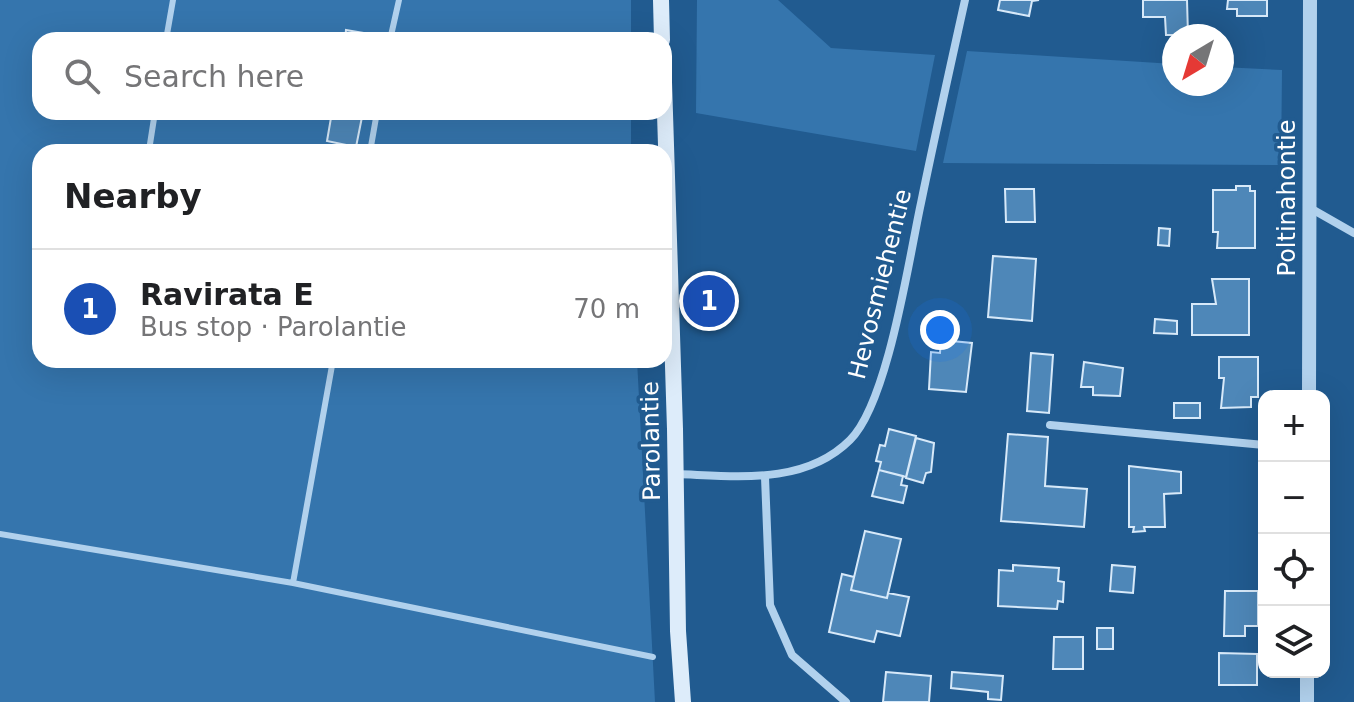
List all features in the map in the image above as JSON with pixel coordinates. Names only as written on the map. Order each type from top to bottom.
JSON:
[{"type":"main road","points":[[661,0],[662,32]]},
{"type":"main road","name":"Parolantie","points":[[665,120],[666,144]]},
{"type":"main road","name":"Parolantie","points":[[672,343],[678,631],[683,702]]},
{"type":"street","name":"Hevosmiehentie","points":[[676,474],[765,477],[829,456],[851,440],[868,415],[893,337],[965,0]]},
{"type":"street","name":"Poltinahontie","points":[[1309,390],[1310,0]]},
{"type":"street","points":[[1309,208],[1354,233]]},
{"type":"street","points":[[1050,425],[1258,444]]},
{"type":"street","points":[[765,477],[770,605],[792,655],[846,702]]},
{"type":"street","points":[[1307,678],[1307,702]]},
{"type":"lane","points":[[167,32],[173,0]]},
{"type":"lane","points":[[392,32],[399,0]]},
{"type":"lane","points":[[150,144],[154,120]]},
{"type":"lane","points":[[371,144],[376,120]]},
{"type":"lane","points":[[293,583],[332,368]]},
{"type":"lane","points":[[0,534],[293,583],[653,657]]},
{"type":"shaded area","points":[[0,0],[631,0],[631,32],[32,32],[32,120],[631,120],[631,144],[32,144],[32,368],[637,368],[655,702],[0,702]]},
{"type":"shaded area","points":[[697,0],[778,0],[831,48],[935,55],[916,151],[696,113]]},
{"type":"shaded area","points":[[967,51],[1162,63],[1162,96],[1234,96],[1234,68],[1282,70],[1281,165],[943,163]]},
{"type":"building","points":[[1000,0],[1039,0],[1032,1],[1029,16],[998,10]]},
{"type":"building","points":[[1143,0],[1187,0],[1188,24],[1165,24],[1165,17],[1143,17]]},
{"type":"building","points":[[1228,0],[1267,0],[1267,16],[1237,16],[1237,9],[1227,9]]},
{"type":"building","points":[[331,120],[361,120],[357,144],[327,141]]},
{"type":"building","points":[[1236,186],[1250,186],[1250,191],[1255,191],[1255,248],[1217,248],[1218,232],[1213,232],[1213,190],[1236,190]]},
{"type":"building","points":[[1005,189],[1034,189],[1035,222],[1006,222]]},
{"type":"building","points":[[1159,228],[1170,229],[1169,246],[1158,245]]},
{"type":"building","points":[[993,256],[1036,259],[1032,321],[988,317]]},
{"type":"building","points":[[1212,279],[1249,279],[1249,335],[1192,335],[1192,304],[1216,304]]},
{"type":"building","points":[[1155,319],[1177,321],[1177,334],[1154,333]]},
{"type":"building","points":[[941,340],[972,343],[966,392],[929,389],[931,352],[940,353]]},
{"type":"building","points":[[1031,353],[1053,355],[1049,413],[1027,411]]},
{"type":"building","points":[[1219,357],[1258,357],[1258,397],[1251,397],[1251,407],[1221,408],[1224,378],[1219,378]]},
{"type":"building","points":[[1084,362],[1123,368],[1120,396],[1093,395],[1093,387],[1081,387]]},
{"type":"building","points":[[1174,403],[1200,403],[1200,418],[1174,418]]},
{"type":"building","points":[[889,429],[916,436],[906,477],[879,470],[881,462],[876,461],[880,445],[885,446]]},
{"type":"building","points":[[1008,434],[1048,437],[1045,486],[1087,489],[1084,527],[1001,521]]},
{"type":"building","points":[[916,438],[934,443],[931,472],[926,473],[923,483],[906,478]]},
{"type":"building","points":[[1129,466],[1181,472],[1181,493],[1164,494],[1165,527],[1144,527],[1145,531],[1133,532],[1134,527],[1129,527]]},
{"type":"building","points":[[879,470],[903,476],[901,485],[907,486],[903,503],[872,496]]},
{"type":"building","points":[[865,531],[901,539],[887,598],[851,590]]},
{"type":"building","points":[[1013,565],[1059,568],[1058,581],[1064,582],[1063,602],[1058,601],[1057,609],[998,606],[999,570],[1013,571]]},
{"type":"building","points":[[1112,565],[1135,567],[1133,593],[1110,591]]},
{"type":"building","points":[[842,574],[854,577],[851,590],[887,598],[888,593],[909,597],[900,636],[877,631],[874,642],[829,632]]},
{"type":"building","points":[[1225,591],[1258,591],[1258,626],[1245,626],[1245,636],[1224,636]]},
{"type":"building","points":[[1097,628],[1113,628],[1113,649],[1097,649]]},
{"type":"building","points":[[1054,637],[1083,637],[1083,669],[1053,669]]},
{"type":"building","points":[[1219,653],[1257,654],[1257,685],[1219,685]]},
{"type":"building","points":[[886,672],[931,676],[929,702],[883,702]]},
{"type":"building","points":[[952,672],[1003,676],[1001,700],[988,699],[988,692],[951,688]]},
{"type":"place","name":"Ravirata E","points":[[709,301]]}]
